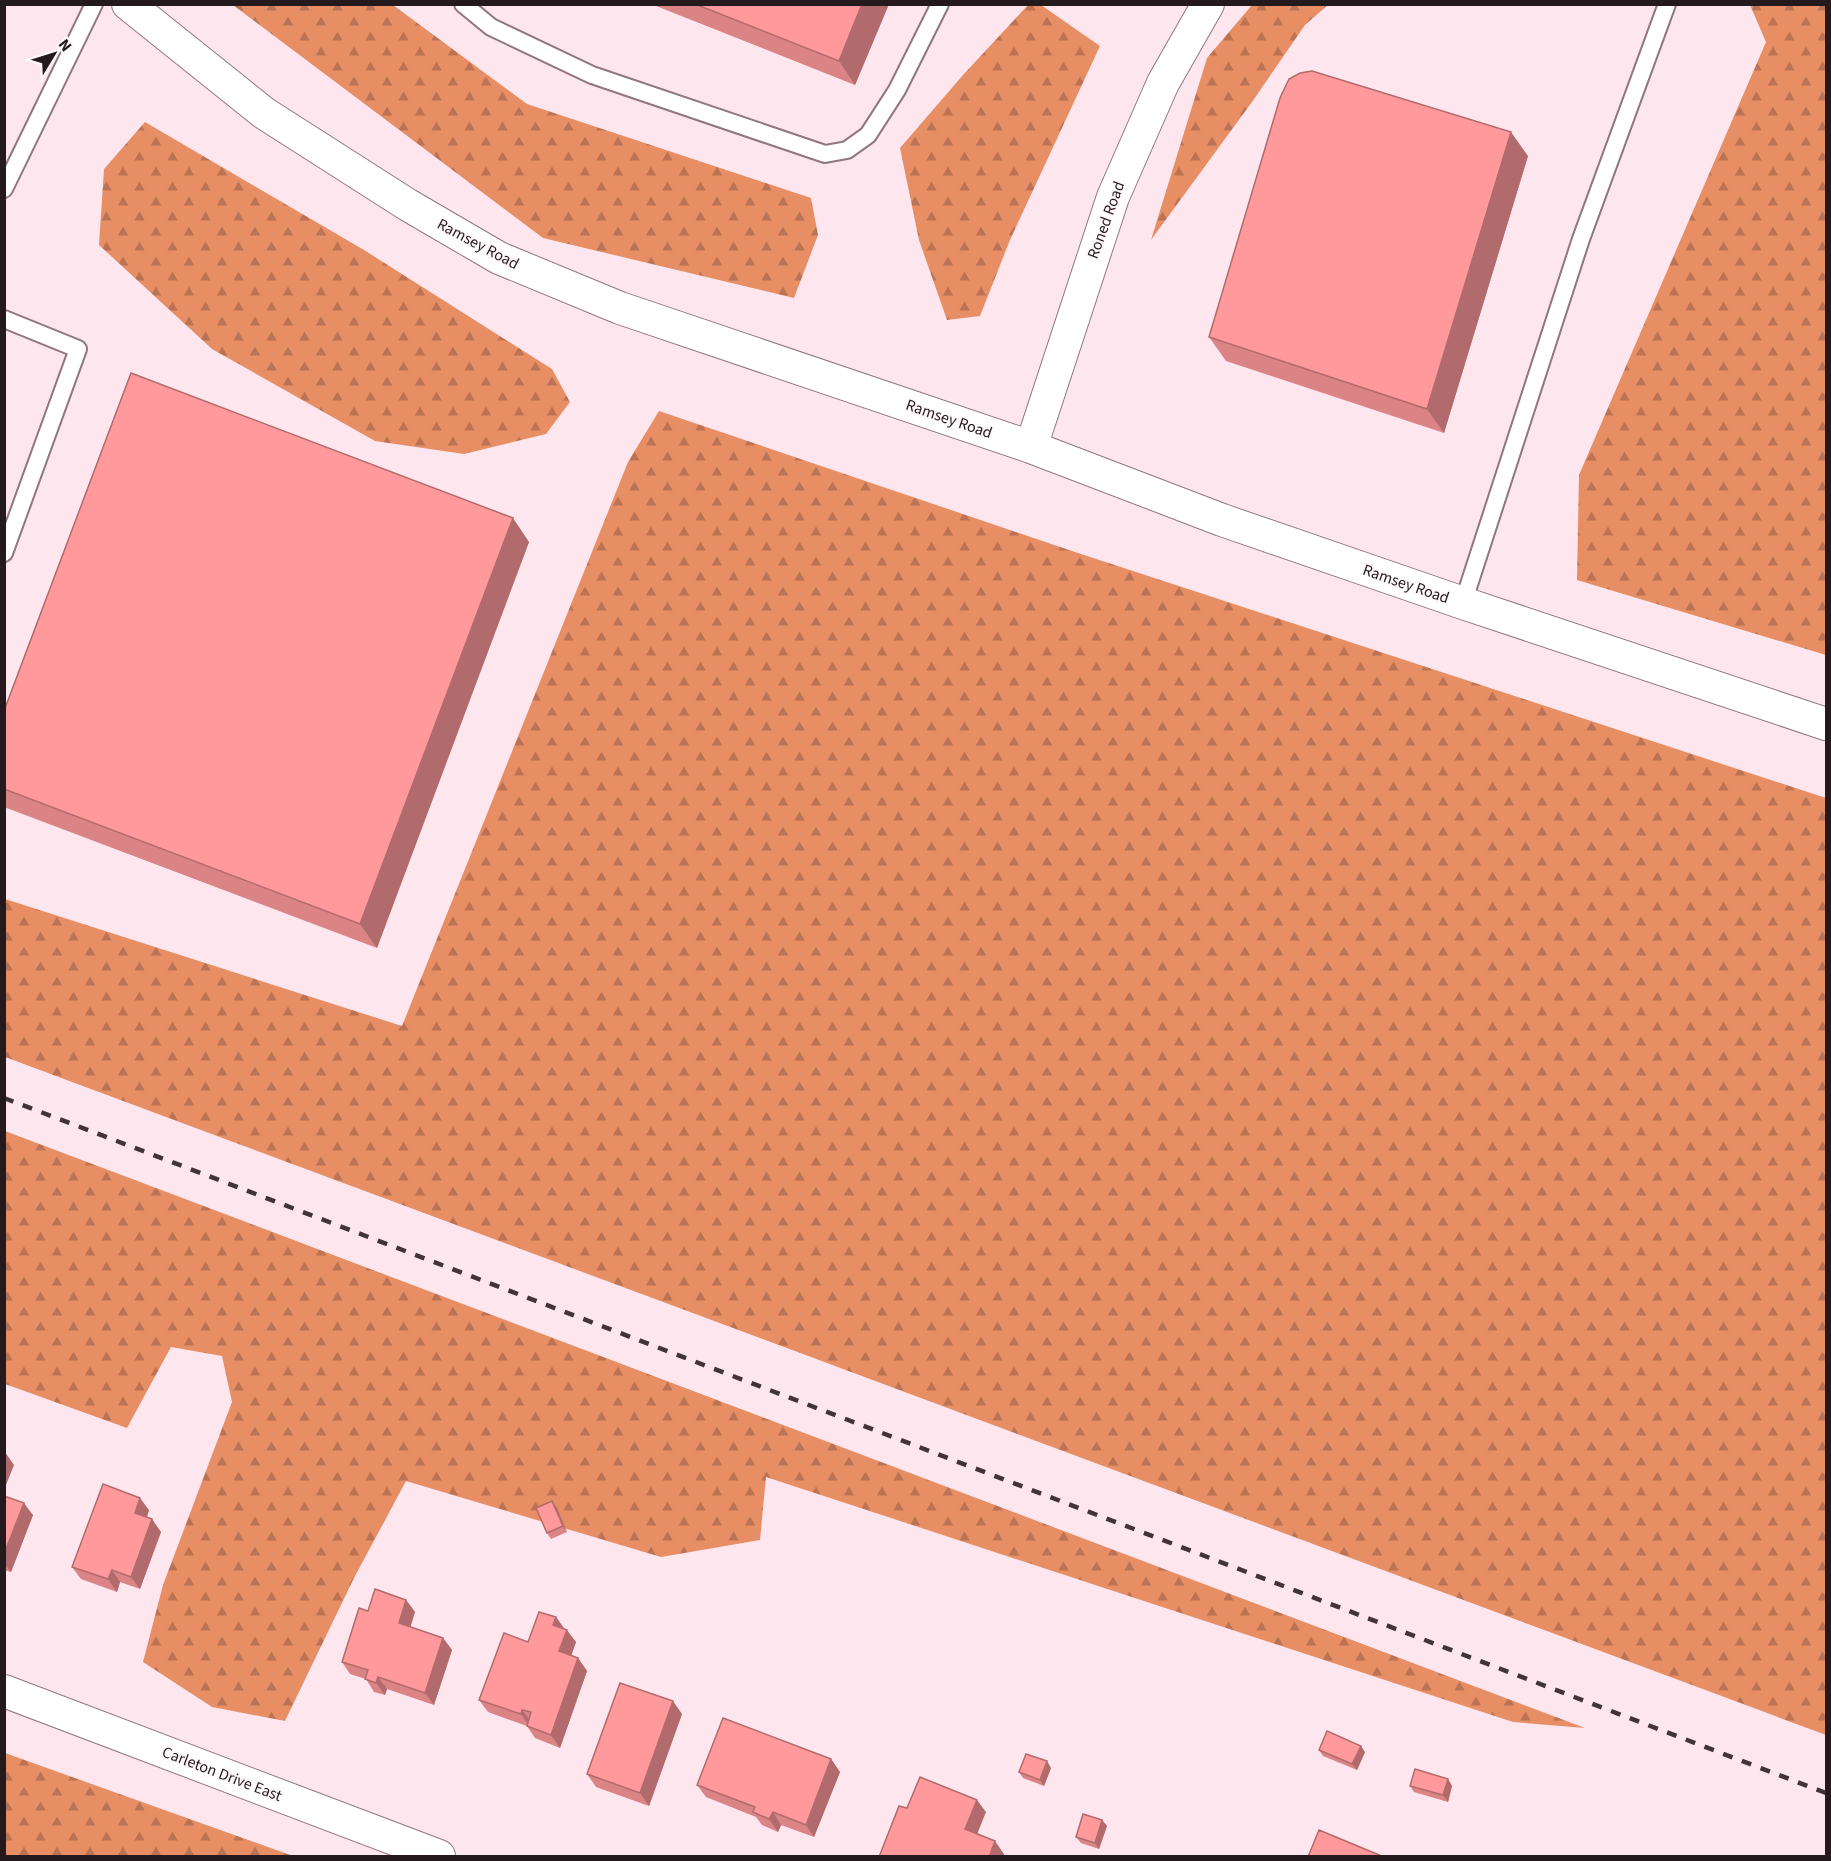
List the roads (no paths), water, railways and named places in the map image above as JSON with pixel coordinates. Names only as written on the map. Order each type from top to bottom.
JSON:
[{"type":"street","name":"Ramsey Road","points":[[128,4],[264,113],[408,205],[499,258],[620,308],[1031,447],[1222,520],[1827,724]]},
{"type":"street","name":"Roned Road","points":[[1031,447],[1113,197],[1163,82],[1208,4]]},
{"type":"street","name":"Carleton Drive East","points":[[4,1691],[439,1857]]},
{"type":"lane","points":[[4,189],[94,4]]},
{"type":"lane","points":[[463,4],[491,27],[592,75],[825,154],[847,150],[868,135],[897,90],[940,4]]},
{"type":"lane","points":[[1463,603],[1581,239],[1668,4]]},
{"type":"lane","points":[[4,318],[78,349],[4,553]]},
{"type":"railway","points":[[4,1098],[1826,1793]]}]
